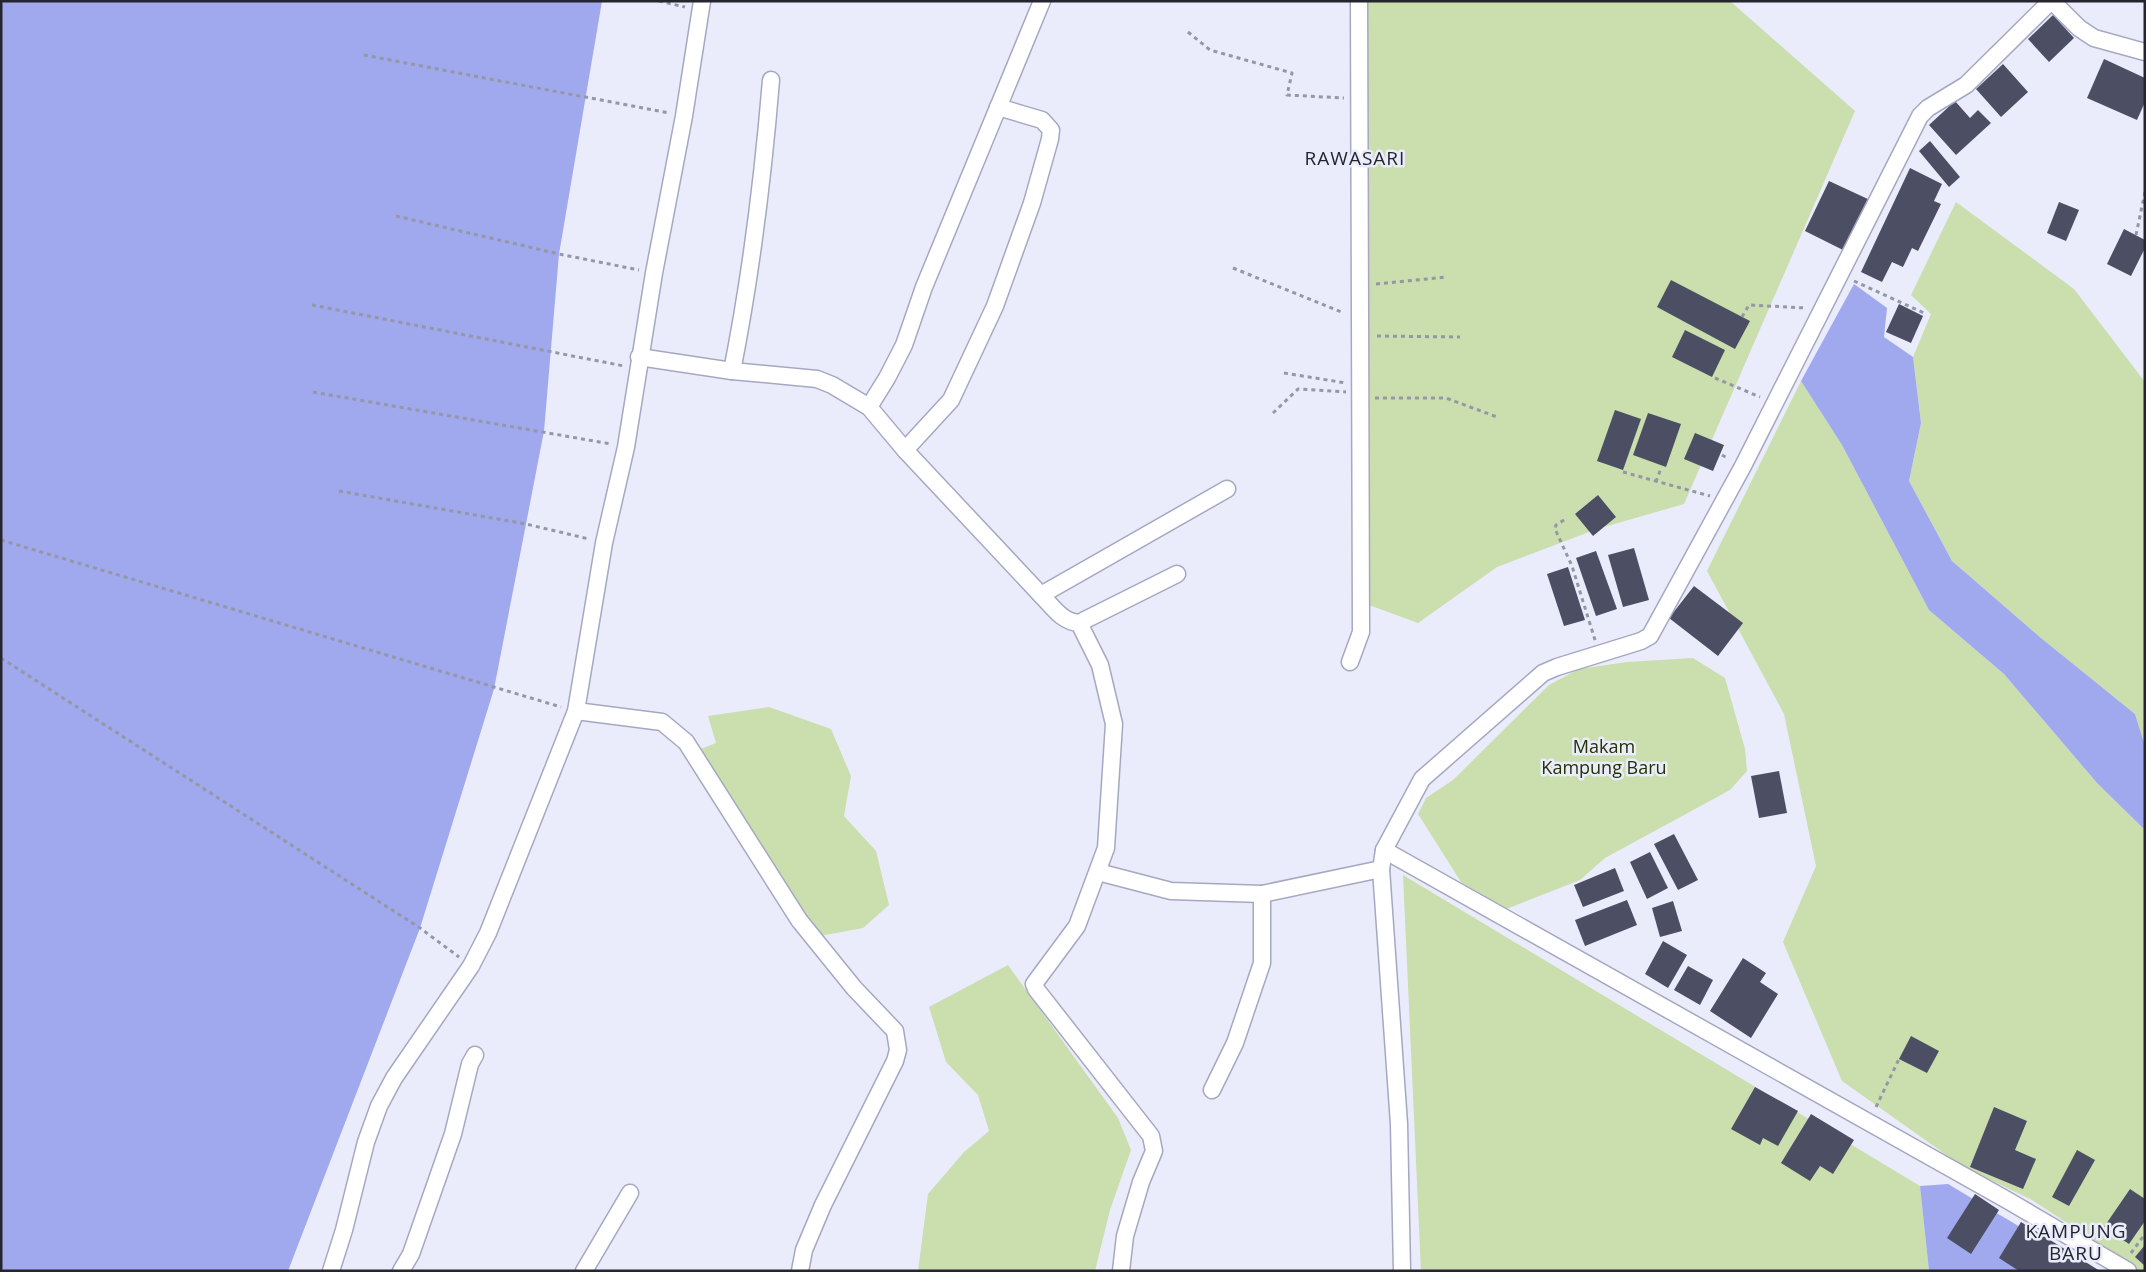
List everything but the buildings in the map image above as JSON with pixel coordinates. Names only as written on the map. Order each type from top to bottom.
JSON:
[{"type":"street","points":[[869,407],[888,378],[904,345],[924,287],[1042,1]]},
{"type":"street","points":[[1350,662],[1361,632],[1359,1]]},
{"type":"street","points":[[1402,1271],[1399,1124],[1381,868],[1384,850],[1422,779],[1543,674],[1557,666],[1600,655],[1650,636],[1725,500],[1842,275],[1920,116],[1928,108],[1966,85],[2051,1],[2079,28],[2094,38],[2145,52]]},
{"type":"street","points":[[331,1271],[344,1230],[366,1142],[378,1106],[394,1078],[472,966],[488,932],[576,711],[604,543],[626,447],[638,363],[684,116],[701,6]]},
{"type":"street","points":[[732,371],[745,304],[763,180],[771,80]]},
{"type":"street","points":[[905,450],[951,400],[995,306],[1032,203],[1050,139],[1051,130],[1042,120],[998,108]]},
{"type":"street","points":[[638,363],[817,379],[832,385],[869,407],[905,450],[1064,619],[1079,623],[1177,574]]},
{"type":"street","points":[[1041,595],[1227,489]]},
{"type":"street","points":[[1079,623],[1100,665],[1114,724],[1106,848],[1077,926],[1034,984],[1151,1136],[1154,1151],[1141,1182],[1125,1236],[1121,1271]]},
{"type":"street","points":[[576,711],[662,722],[686,742],[799,920],[854,988],[895,1031],[898,1050],[895,1061],[823,1205],[804,1250],[800,1271]]},
{"type":"street","points":[[1384,850],[2125,1268]]},
{"type":"street","points":[[1098,872],[1171,891],[1262,894],[1381,868]]},
{"type":"street","points":[[1212,1090],[1235,1044],[1262,963],[1262,894]]},
{"type":"street","points":[[402,1271],[411,1254],[453,1134],[470,1064],[475,1055]]},
{"type":"street","points":[[584,1271],[630,1193]]},
{"type":"path","points":[[659,1],[701,6]]},
{"type":"path","points":[[1188,32],[1210,50],[1292,73],[1287,95],[1360,99]]},
{"type":"path","points":[[364,55],[684,116]]},
{"type":"path","points":[[2136,235],[2145,192]]},
{"type":"path","points":[[396,216],[559,254],[654,273]]},
{"type":"path","points":[[1233,268],[1361,328],[1460,337]]},
{"type":"path","points":[[1842,275],[1924,313]]},
{"type":"path","points":[[1361,286],[1447,277]]},
{"type":"path","points":[[312,305],[638,363]]},
{"type":"path","points":[[1742,317],[1749,305],[1824,309]]},
{"type":"path","points":[[1284,373],[1361,392]]},
{"type":"path","points":[[1714,378],[1775,403]]},
{"type":"path","points":[[1273,413],[1298,389],[1446,398],[1498,417]]},
{"type":"path","points":[[313,392],[544,431],[626,447]]},
{"type":"path","points":[[1656,482],[1661,468]]},
{"type":"path","points":[[1623,472],[1725,500]]},
{"type":"path","points":[[339,490],[526,524],[604,543]]},
{"type":"path","points":[[1564,520],[1556,525],[1555,530],[1572,566],[1600,655]]},
{"type":"path","points":[[1,540],[494,689],[576,711]]},
{"type":"path","points":[[1,658],[420,928],[472,966]]},
{"type":"path","points":[[1868,1124],[1899,1058]]},
{"type":"path","points":[[2125,1268],[2145,1234]]},
{"type":"green space","points":[[1350,1],[1730,1],[1855,111],[1684,504],[1597,529],[1497,567],[1418,623],[1358,601]]},
{"type":"green space","points":[[1956,202],[2074,289],[2145,382],[2145,746],[2135,714],[2041,638],[1952,561],[1909,481],[1921,423],[1913,357],[1931,314],[1911,295]]},
{"type":"green space","points":[[1801,381],[1842,445],[1929,610],[2004,674],[2097,783],[2145,830],[2145,1271],[2140,1271],[2032,1200],[1962,1166],[1842,1081],[1783,942],[1816,866],[1784,714],[1707,571]]},
{"type":"green space","name":"Makam Kampung Baru","points":[[1693,658],[1725,678],[1745,749],[1747,771],[1730,790],[1605,858],[1580,880],[1504,910],[1461,882],[1418,814],[1426,798],[1453,780],[1549,685],[1579,669],[1627,662]]},
{"type":"green space","points":[[769,707],[831,729],[851,776],[844,816],[876,851],[889,905],[863,928],[820,936],[800,911],[698,750],[716,743],[708,716]]},
{"type":"green space","points":[[1403,875],[1920,1186],[1929,1271],[1421,1271]]},
{"type":"green space","points":[[1008,965],[1118,1118],[1131,1150],[1110,1210],[1095,1271],[918,1271],[928,1194],[964,1152],[989,1131],[978,1095],[946,1062],[929,1007]]},
{"type":"water","points":[[1,1],[602,1],[559,254],[544,431],[494,689],[420,928],[288,1271],[1,1271]]},
{"type":"water","points":[[1854,284],[1887,308],[1884,337],[1913,357],[1921,423],[1909,481],[1952,561],[2041,638],[2135,714],[2145,746],[2145,830],[2097,783],[2004,674],[1929,610],[1842,445],[1801,381]]},
{"type":"water","points":[[1948,1184],[2094,1271],[1929,1271],[1920,1186]]},
{"type":"district","name":"RAWASARI","points":[[1355,158]]},
{"type":"district","name":"KAMPUNG BARU","points":[[2076,1242]]}]
